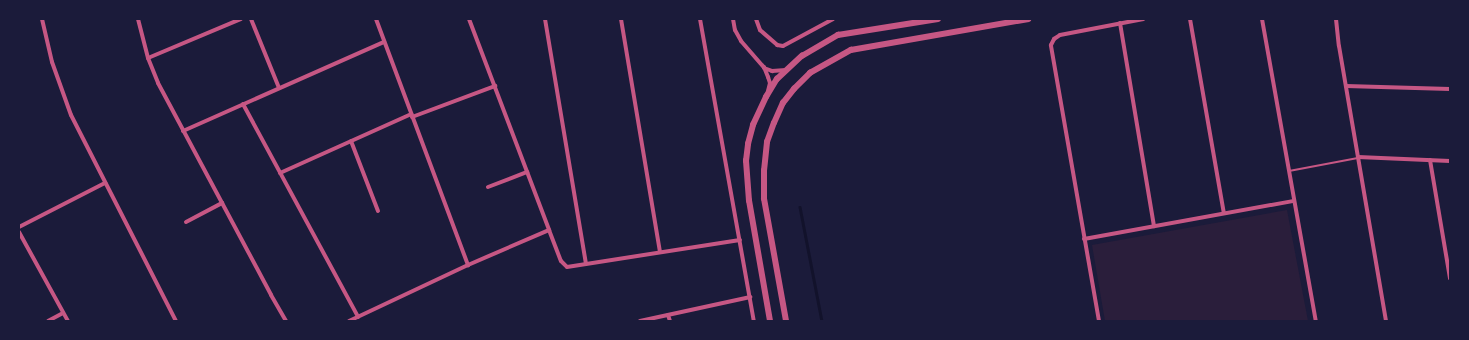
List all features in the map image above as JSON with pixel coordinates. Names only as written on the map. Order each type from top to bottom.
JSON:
[{"type":"street","points":[[42,19],[52,62],[71,115],[176,321]]},
{"type":"street","points":[[138,19],[148,58],[158,83],[286,321]]},
{"type":"street","points":[[148,58],[241,19]]},
{"type":"street","points":[[251,19],[279,88]]},
{"type":"street","points":[[376,19],[468,265]]},
{"type":"street","points":[[469,19],[561,261],[567,267],[740,240]]},
{"type":"street","points":[[545,19],[586,264]]},
{"type":"street","points":[[621,19],[660,252]]},
{"type":"street","points":[[700,19],[754,321]]},
{"type":"street","points":[[733,19],[735,30],[741,41],[764,67],[770,83],[748,144],[746,161],[749,201],[770,321]]},
{"type":"street","points":[[756,19],[760,30],[777,45],[789,44],[806,32],[834,19]]},
{"type":"street","points":[[766,97],[777,79],[802,56],[838,35],[938,19]]},
{"type":"street","points":[[786,321],[764,199],[764,171],[767,142],[783,104],[794,89],[810,73],[851,50],[1028,19]]},
{"type":"street","points":[[1099,321],[1051,45],[1054,39],[1060,35],[1143,19]]},
{"type":"street","points":[[1190,19],[1224,213]]},
{"type":"street","points":[[1262,19],[1316,321]]},
{"type":"street","points":[[1336,19],[1386,321]]},
{"type":"street","points":[[1120,23],[1154,226]]},
{"type":"street","points":[[183,131],[384,42]]},
{"type":"street","points":[[764,67],[772,71],[786,70]]},
{"type":"street","points":[[280,173],[412,115],[495,86]]},
{"type":"street","points":[[1346,86],[1450,89]]},
{"type":"street","points":[[243,104],[358,316]]},
{"type":"street","points":[[351,141],[378,211]]},
{"type":"street","points":[[1358,157],[1450,161]]},
{"type":"street","points":[[1430,160],[1450,278]]},
{"type":"street","points":[[488,187],[527,172]]},
{"type":"street","points":[[19,227],[105,183]]},
{"type":"street","points":[[1084,239],[1294,200]]},
{"type":"street","points":[[186,222],[222,203]]},
{"type":"street","points":[[349,321],[468,265],[549,230]]},
{"type":"street","points":[[19,232],[68,321]]},
{"type":"street","points":[[640,321],[750,297]]},
{"type":"street","points":[[48,321],[63,313]]},
{"type":"street","points":[[668,315],[670,321]]},
{"type":"lane","points":[[1288,171],[1358,157]]},
{"type":"shaded area","points":[[1287,210],[1308,321],[1105,321],[1092,245]]},
{"type":"waterway","points":[[800,207],[822,321]]}]
